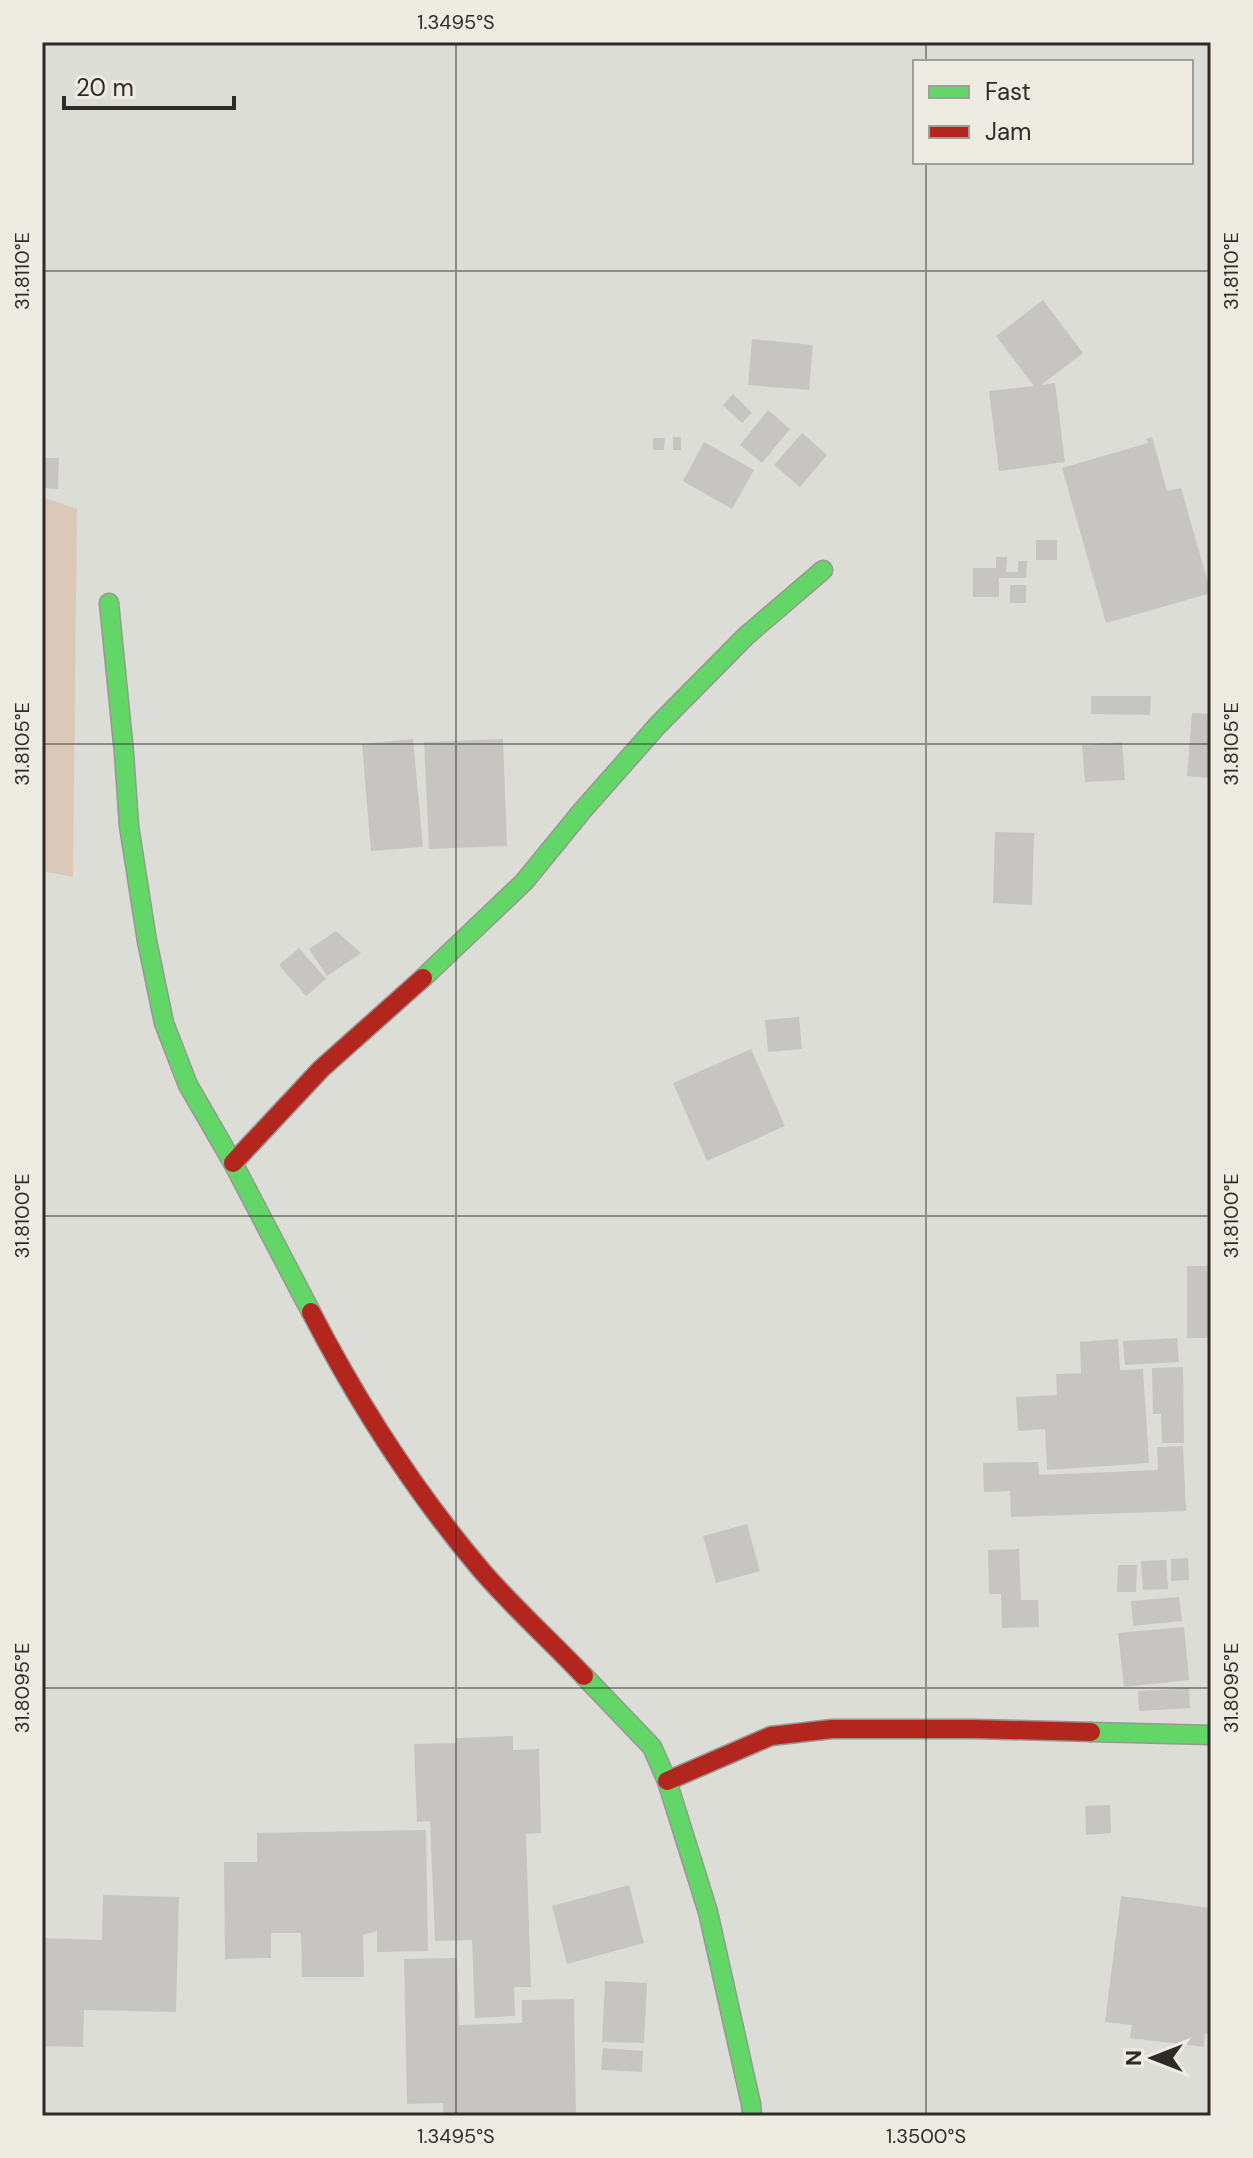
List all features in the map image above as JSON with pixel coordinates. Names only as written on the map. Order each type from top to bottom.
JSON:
[{"type":"street","points":[[233,1163],[321,1069],[454,950],[524,882],[657,726],[746,636],[823,570]]},
{"type":"street","points":[[109,603],[129,826],[147,941],[164,1023],[188,1085],[233,1163],[329,1347],[406,1473],[483,1572],[652,1747],[667,1781],[708,1912],[752,2116]]},
{"type":"street","points":[[667,1781],[771,1736],[832,1729],[1211,1735]]},
{"type":"shaded area","points":[[42,497],[77,509],[73,877],[42,871]]},
{"type":"building","points":[[1043,300],[1083,353],[1041,385],[1055,383],[1065,462],[999,471],[989,391],[1034,386],[996,336]]},
{"type":"building","points":[[752,339],[813,345],[809,390],[748,385]]},
{"type":"building","points":[[733,394],[752,413],[742,423],[723,405]]},
{"type":"building","points":[[768,410],[790,429],[762,463],[740,445]]},
{"type":"building","points":[[802,433],[827,455],[800,487],[774,465]]},
{"type":"building","points":[[673,437],[681,437],[681,450],[673,450]]},
{"type":"building","points":[[1152,437],[1167,491],[1181,488],[1211,593],[1106,623],[1062,468],[1148,443],[1146,439]]},
{"type":"building","points":[[653,438],[665,438],[664,450],[653,450]]},
{"type":"building","points":[[704,442],[754,470],[732,509],[683,481]]},
{"type":"building","points":[[42,458],[59,458],[58,489],[42,488]]},
{"type":"building","points":[[1036,540],[1057,540],[1057,560],[1036,560]]},
{"type":"building","points":[[996,557],[1007,557],[1006,572],[1018,572],[1018,561],[1027,561],[1026,578],[999,578],[999,597],[973,597],[973,568],[996,568]]},
{"type":"building","points":[[1010,585],[1026,585],[1026,603],[1010,603]]},
{"type":"building","points":[[1091,696],[1151,696],[1150,715],[1091,714]]},
{"type":"building","points":[[1192,713],[1211,714],[1211,778],[1187,776]]},
{"type":"building","points":[[413,739],[423,847],[371,851],[362,744]]},
{"type":"building","points":[[503,739],[507,846],[429,849],[424,742]]},
{"type":"building","points":[[1122,742],[1125,780],[1085,782],[1082,745]]},
{"type":"building","points":[[995,832],[1034,833],[1032,905],[993,903]]},
{"type":"building","points":[[336,931],[361,953],[327,976],[309,949]]},
{"type":"building","points":[[299,948],[326,979],[306,996],[279,965]]},
{"type":"building","points":[[799,1017],[802,1049],[768,1052],[765,1020]]},
{"type":"building","points":[[751,1049],[785,1126],[707,1161],[673,1083]]},
{"type":"building","points":[[1187,1266],[1211,1266],[1211,1338],[1187,1338]]},
{"type":"building","points":[[1177,1338],[1179,1362],[1125,1365],[1123,1341]]},
{"type":"building","points":[[1118,1339],[1120,1370],[1143,1369],[1149,1463],[1047,1470],[1045,1429],[1018,1431],[1016,1397],[1057,1395],[1056,1374],[1081,1373],[1080,1342]]},
{"type":"building","points":[[1183,1367],[1184,1443],[1162,1443],[1161,1414],[1153,1414],[1152,1368]]},
{"type":"building","points":[[1183,1446],[1186,1511],[1011,1517],[1010,1491],[984,1492],[983,1463],[1038,1462],[1039,1475],[1158,1470],[1157,1447]]},
{"type":"building","points":[[747,1524],[760,1571],[716,1583],[703,1536]]},
{"type":"building","points":[[1019,1549],[1021,1600],[1038,1600],[1039,1627],[1002,1628],[1001,1594],[989,1594],[988,1550]]},
{"type":"building","points":[[1188,1558],[1189,1580],[1171,1581],[1171,1559]]},
{"type":"building","points":[[1166,1560],[1168,1589],[1143,1590],[1141,1561]]},
{"type":"building","points":[[1118,1565],[1137,1565],[1136,1592],[1117,1592]]},
{"type":"building","points":[[1179,1597],[1182,1621],[1133,1626],[1131,1601]]},
{"type":"building","points":[[1184,1627],[1189,1680],[1124,1687],[1118,1633]]},
{"type":"building","points":[[1189,1688],[1190,1708],[1139,1711],[1138,1691]]},
{"type":"building","points":[[513,1736],[513,1750],[539,1749],[541,1833],[526,1834],[531,1987],[514,1987],[515,2016],[475,2018],[472,1940],[435,1941],[430,1821],[417,1822],[414,1744],[456,1743],[456,1738]]},
{"type":"building","points":[[1110,1805],[1111,1833],[1086,1835],[1085,1806]]},
{"type":"building","points":[[426,1830],[428,1951],[377,1952],[377,1931],[363,1935],[364,1977],[302,1977],[301,1933],[271,1933],[271,1958],[225,1959],[224,1862],[257,1862],[257,1833]]},
{"type":"building","points":[[629,1885],[644,1943],[567,1964],[552,1906]]},
{"type":"building","points":[[103,1895],[179,1897],[176,2012],[84,2010],[83,2047],[42,2046],[42,1938],[102,1940]]},
{"type":"building","points":[[1121,1896],[1211,1908],[1211,2035],[1205,2034],[1204,2047],[1130,2038],[1132,2025],[1105,2022]]},
{"type":"building","points":[[457,1958],[459,2025],[522,2023],[522,2000],[574,1999],[576,2116],[443,2116],[443,2103],[407,2104],[404,1959]]},
{"type":"building","points":[[605,1981],[647,1983],[644,2043],[602,2042]]},
{"type":"building","points":[[603,2048],[643,2051],[642,2072],[601,2070]]},
{"type":"traffic: fast","points":[[423,978],[524,882],[657,726],[746,636],[823,570]]},
{"type":"traffic: fast","points":[[109,603],[129,826],[164,1023],[188,1085],[233,1163],[311,1312]]},
{"type":"traffic: fast","points":[[584,1676],[652,1747],[667,1781],[708,1912],[752,2116]]},
{"type":"traffic: fast","points":[[1091,1732],[1211,1735]]},
{"type":"traffic: jam","points":[[233,1163],[321,1069],[423,978]]},
{"type":"traffic: jam","points":[[311,1312],[368,1413],[457,1541],[494,1585],[584,1676]]},
{"type":"traffic: jam","points":[[667,1781],[771,1736],[832,1729],[1091,1732]]}]
